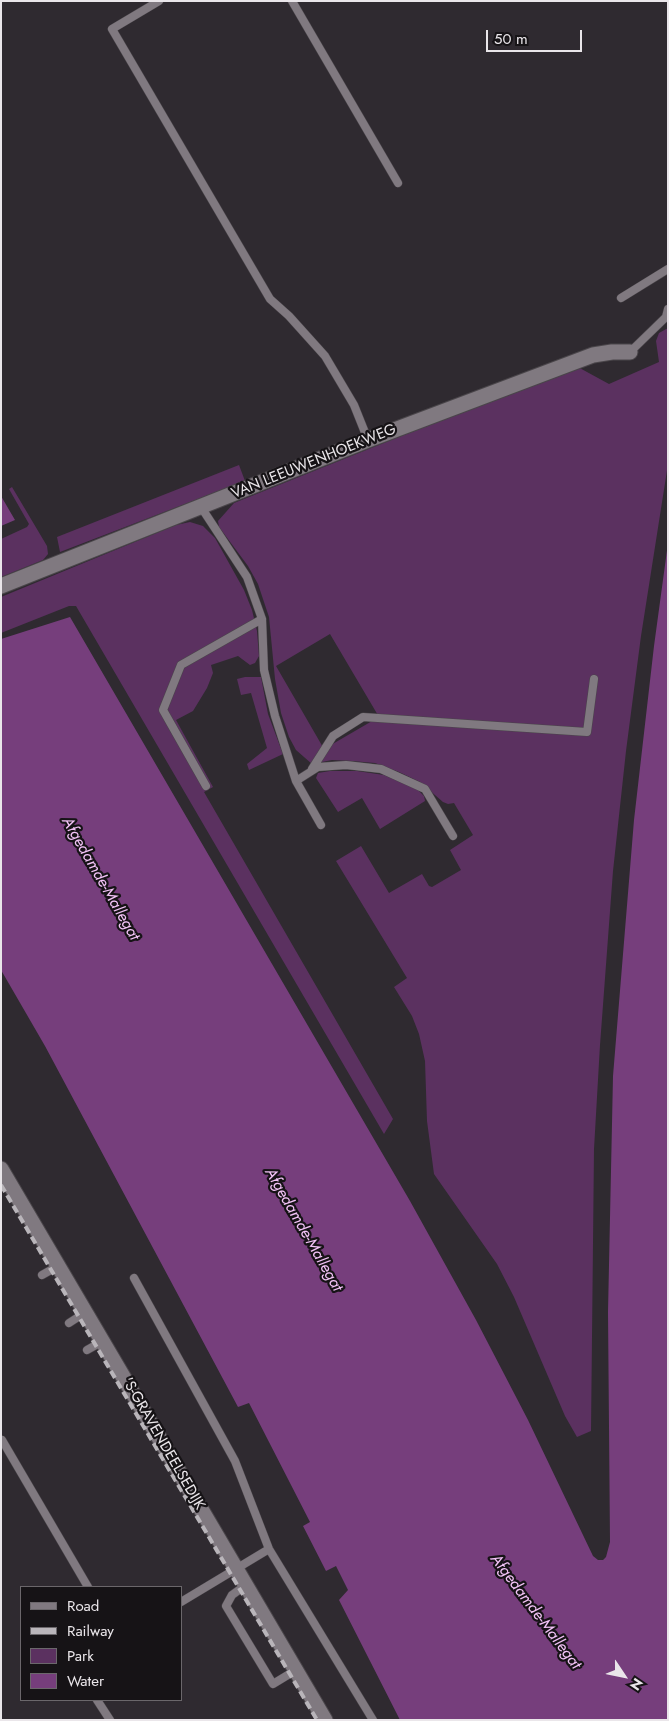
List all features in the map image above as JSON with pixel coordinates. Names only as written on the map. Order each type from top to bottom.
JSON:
[{"type":"street","name":"VAN LEEUWENHOEKWEG","points":[[1,586],[368,440],[593,355],[630,352]]},
{"type":"street","name":"'S-GRAVENDEELSEDIJK","points":[[1,1168],[324,1720]]},
{"type":"lane","points":[[159,1],[112,29],[270,299],[326,356],[354,405],[368,440]]},
{"type":"lane","points":[[292,1],[398,183]]},
{"type":"lane","points":[[621,298],[668,269]]},
{"type":"lane","points":[[630,352],[666,317],[668,309]]},
{"type":"lane","points":[[201,507],[247,577],[262,619],[264,670],[275,716],[296,781],[321,825]]},
{"type":"lane","points":[[206,786],[163,710],[182,665],[262,619]]},
{"type":"lane","points":[[311,772],[333,736],[363,717],[587,732],[594,679]]},
{"type":"lane","points":[[296,781],[318,767],[346,765],[381,769],[425,790],[453,836]]},
{"type":"lane","points":[[42,1276],[58,1266]]},
{"type":"lane","points":[[134,1278],[235,1461],[269,1549],[373,1720]]},
{"type":"lane","points":[[69,1323],[86,1312]]},
{"type":"lane","points":[[86,1350],[103,1341]]},
{"type":"lane","points":[[2,1440],[87,1586]]},
{"type":"lane","points":[[182,1601],[269,1549]]},
{"type":"lane","points":[[246,1586],[232,1595],[226,1606],[273,1684],[296,1670]]},
{"type":"lane","points":[[98,1701],[110,1720]]},
{"type":"green space","points":[[668,328],[668,464],[641,636],[613,871],[594,1149],[591,1431],[577,1437],[565,1416],[514,1297],[497,1264],[434,1174],[427,1121],[425,1061],[419,1034],[412,1016],[394,987],[407,978],[336,861],[361,846],[389,893],[422,874],[429,886],[432,887],[461,870],[450,850],[473,835],[454,803],[448,804],[443,802],[420,782],[375,763],[332,760],[312,764],[296,750],[289,737],[281,713],[275,679],[269,617],[258,584],[248,566],[219,527],[218,521],[234,503],[576,366],[609,384],[659,362],[656,341],[659,333]],"holes":[[[330,634],[379,717],[324,749],[276,666]]]},
{"type":"green space","points":[[239,465],[245,481],[60,552],[57,537]]},
{"type":"green space","points":[[12,487],[47,546],[48,554],[43,560],[1,577],[1,539],[27,527],[29,524],[9,489]]},
{"type":"green space","points":[[190,522],[203,526],[215,538],[244,590],[252,610],[257,631],[259,656],[255,663],[250,665],[238,656],[211,665],[213,673],[207,688],[193,711],[176,720],[213,787],[204,792],[393,1119],[384,1134],[76,606],[69,606],[1,633],[1,597],[176,525]]},
{"type":"green space","points":[[261,677],[268,714],[283,754],[249,770],[247,764],[267,748],[251,693],[241,695],[237,679]]},
{"type":"green space","points":[[357,771],[384,775],[417,789],[424,796],[425,801],[380,829],[362,798],[338,812],[316,778],[318,773]]},
{"type":"water","points":[[1,496],[15,520],[1,526]]},
{"type":"water","name":"Afgedamde-Mallegat","points":[[668,543],[668,1720],[400,1720],[339,1600],[348,1590],[336,1566],[326,1571],[303,1526],[310,1522],[249,1403],[238,1407],[45,1046],[1,970],[1,639],[70,617],[410,1201],[476,1320],[528,1420],[593,1556],[598,1560],[603,1560],[606,1557],[610,1542],[608,1312],[613,1076],[634,820]]},
{"type":"railway","points":[[1,1185],[317,1720]]}]
